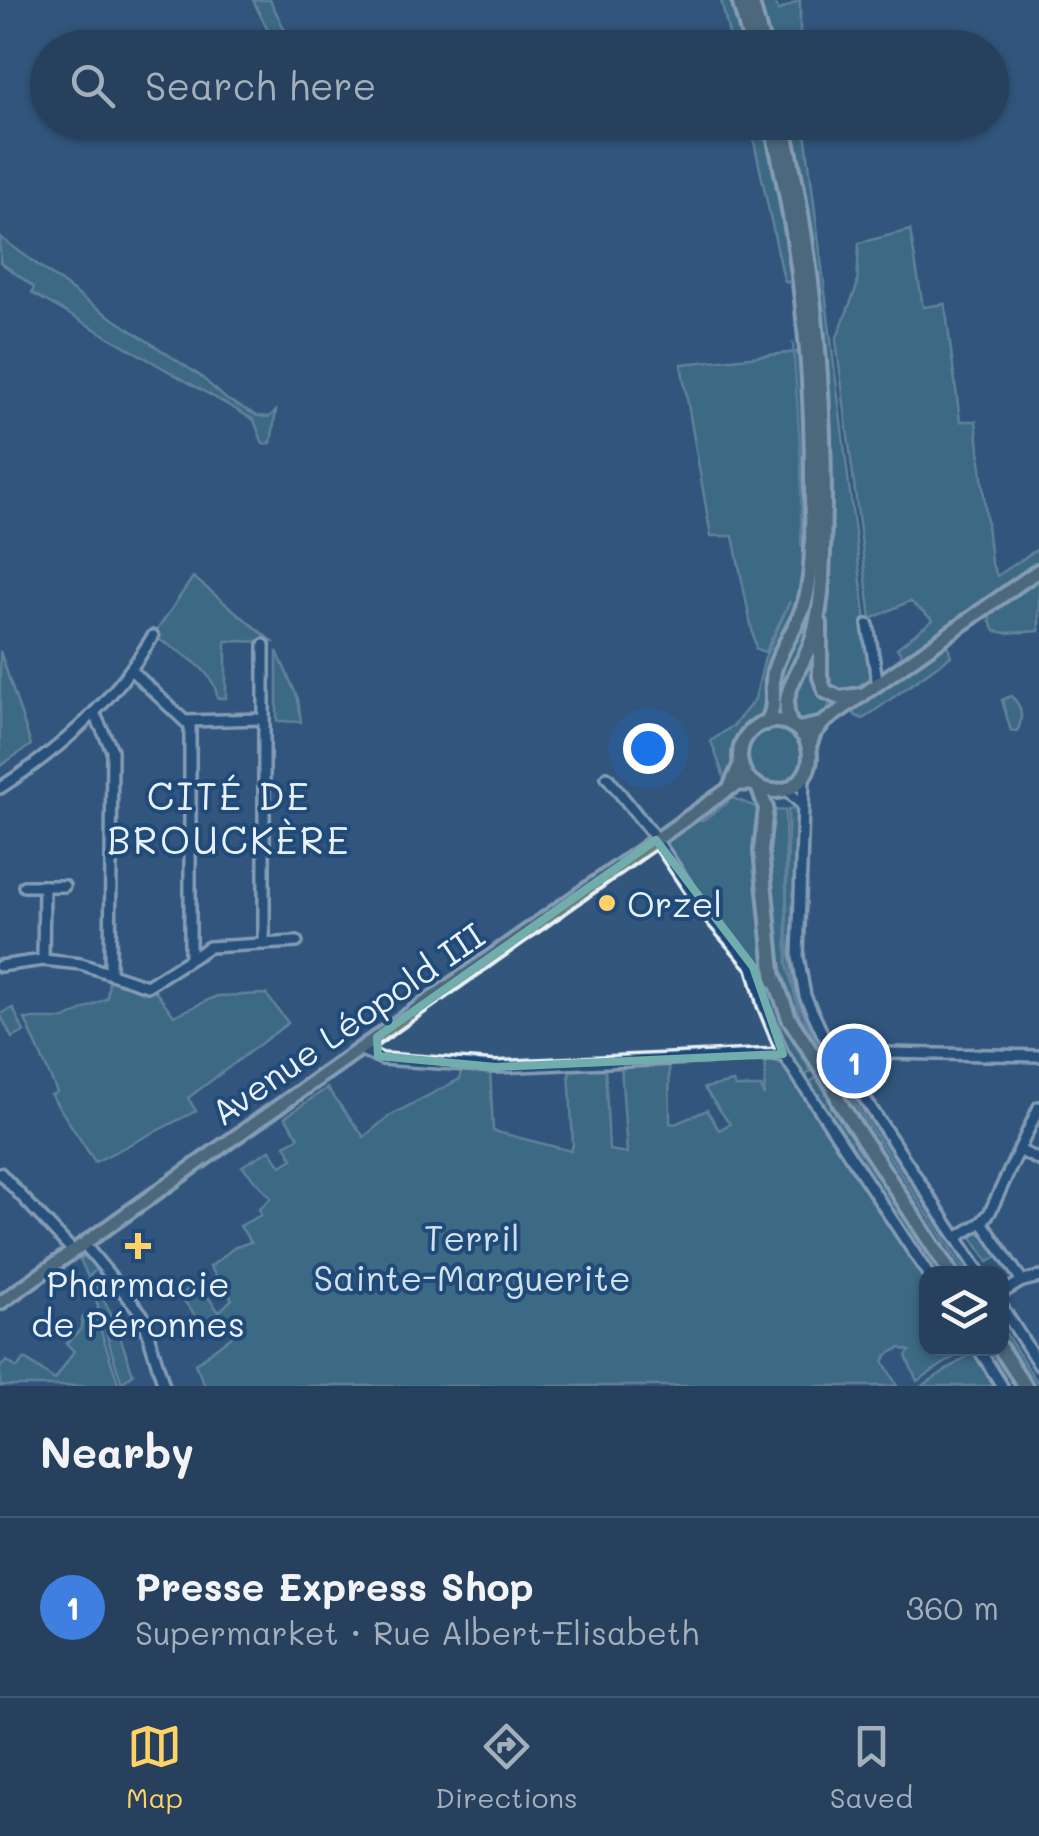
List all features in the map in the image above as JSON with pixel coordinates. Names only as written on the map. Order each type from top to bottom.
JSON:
[{"type":"highway","points":[[738,0],[747,30]]},
{"type":"highway","points":[[751,0],[759,30]]},
{"type":"highway","points":[[774,140],[801,308],[810,416],[812,526],[808,592],[799,621],[774,671],[774,707],[766,723],[749,734],[741,762],[747,776],[757,785],[766,808],[761,850],[774,976],[790,1018],[839,1102],[946,1266]]},
{"type":"highway","points":[[766,808],[804,776],[810,762],[809,748],[794,727],[786,698],[807,653],[818,616],[824,491],[820,382],[805,242],[785,140]]},
{"type":"highway","points":[[818,616],[822,630],[820,678],[825,691],[840,698],[862,695]]},
{"type":"highway","points":[[766,723],[794,727]]},
{"type":"highway","points":[[757,785],[783,790]]},
{"type":"highway","points":[[1005,1356],[1025,1386]]},
{"type":"main road","points":[[809,748],[824,722],[1039,570]]},
{"type":"main road","points":[[794,727],[824,722]]},
{"type":"main road","name":"Avenue Léopold III","points":[[727,790],[736,779],[741,762]]},
{"type":"main road","name":"Avenue Léopold III","points":[[0,1303],[727,790],[740,784],[757,785]]},
{"type":"street","points":[[868,625],[878,684]]},
{"type":"street","points":[[0,788],[95,715],[154,636]]},
{"type":"street","points":[[264,645],[264,944]]},
{"type":"street","points":[[132,670],[186,721],[191,737],[190,957]]},
{"type":"street","points":[[95,715],[112,750],[110,972]]},
{"type":"street","points":[[186,721],[263,719]]},
{"type":"street","points":[[804,776],[799,970],[812,1016],[975,1266]]},
{"type":"street","points":[[607,777],[704,911],[753,967],[763,1005],[784,1054],[923,1266]]},
{"type":"street","points":[[783,790],[801,806]]},
{"type":"street","points":[[24,886],[64,886]]},
{"type":"street","points":[[43,960],[44,886]]},
{"type":"street","points":[[0,966],[43,960],[81,964],[147,986],[212,946],[296,942]]},
{"type":"street","points":[[377,1037],[378,1056]]},
{"type":"street","points":[[360,1049],[378,1056],[496,1067],[784,1054]]},
{"type":"street","points":[[835,1052],[1039,1056]]},
{"type":"street","points":[[956,1238],[982,1222],[1039,1107]]},
{"type":"street","points":[[1019,1150],[1039,1160]]},
{"type":"street","points":[[0,1173],[144,1318],[164,1386]]},
{"type":"street","points":[[982,1222],[1022,1281]]},
{"type":"street","points":[[1009,1289],[1039,1277]]},
{"type":"street","points":[[1009,1318],[1039,1364]]},
{"type":"street","points":[[983,1356],[1002,1386]]},
{"type":"highlighted area","points":[[656,840],[753,967],[783,1054],[496,1067],[378,1056],[377,1037]]},
{"type":"green space","points":[[253,0],[270,0],[285,30],[268,30]]},
{"type":"green space","points":[[721,0],[733,0],[741,30],[728,30]]},
{"type":"green space","points":[[757,0],[774,0],[778,11],[800,0],[800,30],[766,30]]},
{"type":"green space","points":[[754,140],[768,140],[792,279],[788,283],[784,280]]},
{"type":"green space","points":[[792,140],[806,140],[872,677],[839,692],[824,676],[830,440],[823,349]]},
{"type":"green space","points":[[910,230],[923,307],[945,304],[960,421],[976,421],[991,562],[997,576],[1039,548],[1039,631],[995,631],[990,622],[990,606],[903,657],[897,648],[933,620],[910,601],[871,619],[836,340],[857,286],[859,243]]},
{"type":"green space","points":[[0,237],[85,300],[199,375],[226,399],[258,416],[269,417],[276,411],[271,443],[263,444],[254,420],[32,293],[34,287],[0,262]]},
{"type":"green space","points":[[799,352],[806,469],[804,580],[767,708],[739,735],[727,785],[711,741],[734,725],[755,699],[765,657],[790,601],[765,652],[756,649],[733,536],[711,536],[681,364]]},
{"type":"green space","points":[[820,532],[813,624],[782,701],[778,701],[777,678],[805,616]]},
{"type":"green space","points":[[193,577],[273,642],[226,641],[226,698],[217,698],[210,678],[193,661],[153,636]]},
{"type":"green space","points":[[819,629],[818,664],[832,698],[826,712],[810,724],[803,723],[793,712],[793,691]]},
{"type":"green space","points":[[947,643],[951,656],[863,719],[852,711]]},
{"type":"green space","points":[[0,651],[31,745],[0,766]]},
{"type":"green space","points":[[277,651],[298,699],[301,722],[277,721]]},
{"type":"green space","points":[[1011,696],[1021,712],[1017,731],[1011,731],[1002,700]]},
{"type":"green space","points":[[775,728],[795,736],[803,756],[795,776],[775,784],[755,776],[747,756],[755,736]]},
{"type":"green space","points":[[730,797],[761,809],[754,856],[762,939],[782,1022],[811,1071],[804,1077],[775,1028],[749,954],[690,886],[662,844],[697,820],[702,821]]},
{"type":"green space","points":[[797,808],[794,933],[798,982],[811,1020],[838,1065],[835,1068],[803,1014],[790,960],[788,809]]},
{"type":"green space","points":[[785,810],[787,964],[800,1016],[832,1069],[827,1073],[800,1031],[780,983],[765,867],[771,811]]},
{"type":"green space","points":[[110,972],[150,984],[174,1016],[217,996],[266,994],[288,1023],[188,1098],[196,1111],[95,1162],[51,1095],[57,1092],[25,1019],[65,1019],[107,998]]},
{"type":"green space","points":[[13,1008],[24,1032],[12,1038],[0,1014]]},
{"type":"green space","name":"Terril Sainte-Marguerite","points":[[766,1061],[783,1063],[920,1266],[919,1356],[956,1356],[917,1381],[906,1356],[910,1351],[900,1348],[883,1361],[897,1386],[205,1386],[195,1364],[237,1332],[220,1321],[206,1329],[180,1296],[197,1282],[219,1312],[232,1299],[210,1267],[235,1247],[251,1242],[240,1226],[261,1215],[259,1209],[271,1198],[242,1166],[270,1150],[281,1166],[293,1159],[285,1145],[299,1137],[285,1117],[327,1088],[364,1137],[389,1116],[460,1079],[461,1069],[490,1070],[493,1131],[571,1151],[569,1068],[605,1066],[609,1150],[627,1153],[621,1065],[669,1063],[670,1123],[707,1110],[719,1130],[730,1124],[704,1088],[733,1082],[735,1087],[761,1087],[764,1096]]},
{"type":"green space","points":[[843,1071],[970,1266],[965,1266],[839,1074]]},
{"type":"green space","points":[[836,1075],[961,1266],[951,1266],[830,1079]]},
{"type":"green space","points":[[816,1078],[942,1266],[928,1266],[808,1083]]},
{"type":"green space","points":[[984,1230],[1000,1255],[988,1262],[972,1237]]},
{"type":"green space","points":[[84,1256],[98,1268],[90,1275],[114,1319],[133,1374],[122,1383],[80,1259]]},
{"type":"green space","points":[[98,1308],[101,1331],[119,1386],[0,1386],[0,1367],[7,1361],[17,1368],[25,1359],[55,1380],[74,1351],[66,1343],[80,1330],[83,1317],[94,1315]]},
{"type":"green space","points":[[1009,1339],[1039,1386],[1032,1386],[1009,1353]]},
{"type":"green space","points":[[967,1356],[976,1356],[999,1386],[922,1386]]},
{"type":"waterway","points":[[793,343],[801,463],[801,546]]},
{"type":"place","name":"Orzel","points":[[607,903]]},
{"type":"place","name":"Presse Express Shop","points":[[854,1061]]},
{"type":"place","name":"Pharmacie de Péronnes","points":[[138,1246]]},
{"type":"district","name":"CITÉ DE BROUCKÈRE","points":[[229,817]]}]
